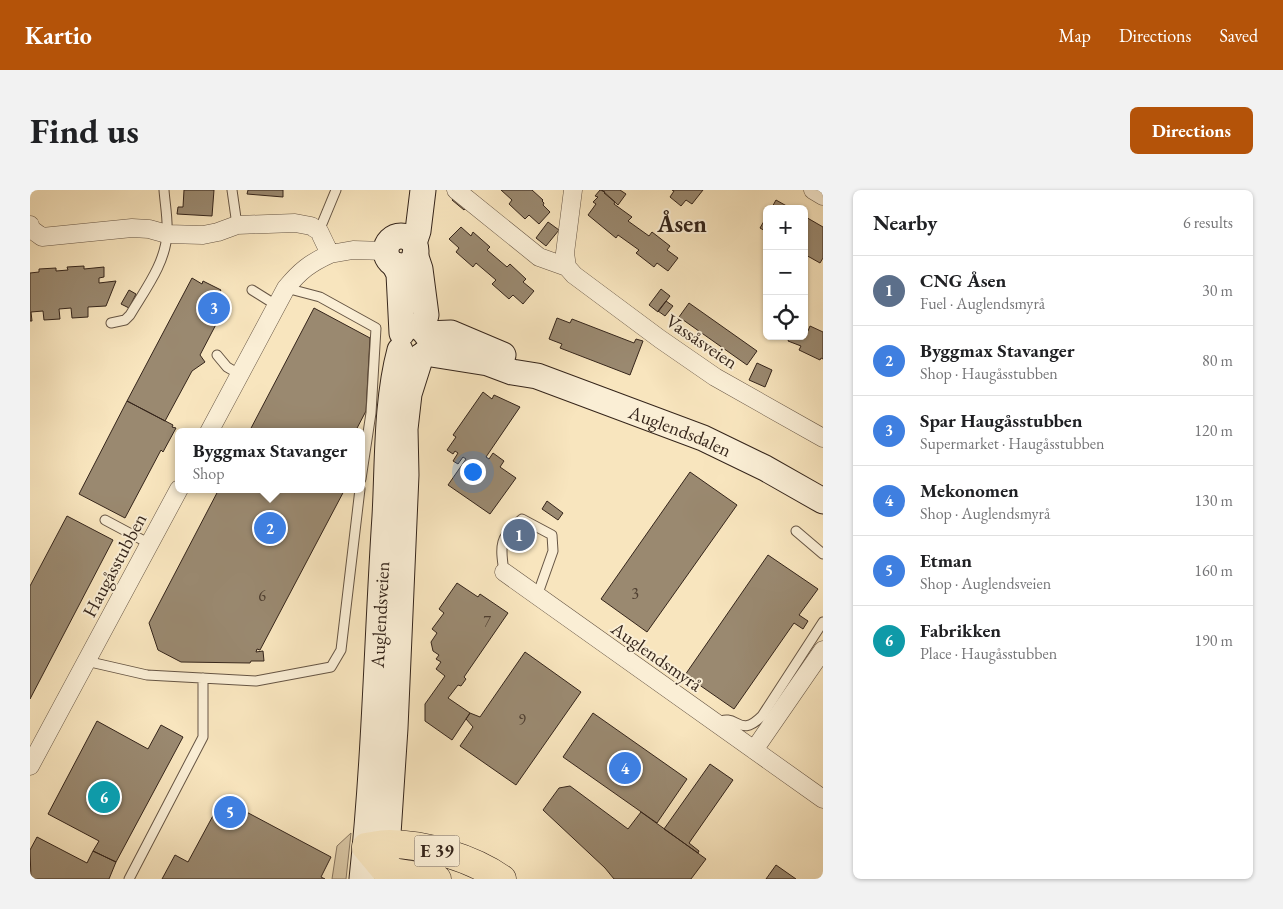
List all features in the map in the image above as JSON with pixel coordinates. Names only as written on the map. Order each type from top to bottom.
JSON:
[{"type":"highway","name":"E 39","points":[[438,879],[378,876],[377,845],[413,847],[451,855],[482,866],[502,879]]},
{"type":"main road","points":[[409,190],[400,250],[399,274],[416,343]]},
{"type":"main road","points":[[400,250],[418,231],[423,190]]},
{"type":"main road","name":"Auglendsdalen","points":[[416,343],[488,363],[512,372],[537,376],[702,438],[765,468],[821,501]]},
{"type":"main road","name":"Auglendsveien","points":[[377,845],[406,475],[405,429],[416,343]]},
{"type":"street","name":"Vassåsveien","points":[[456,190],[539,257],[567,267],[574,275],[715,378],[823,438]]},
{"type":"street","points":[[567,267],[565,253],[573,190]]},
{"type":"street","points":[[813,190],[823,196]]},
{"type":"street","points":[[30,225],[31,229],[42,236],[132,228],[149,229],[167,234],[203,235],[218,232],[237,224],[295,223],[311,226],[319,232],[330,254]]},
{"type":"street","points":[[211,428],[276,305],[286,288],[302,270],[330,254],[353,250],[400,250]]},
{"type":"street","name":"Haugåsstubben","points":[[30,766],[177,493]]},
{"type":"street","name":"Auglendsmyrå","points":[[504,572],[823,799]]},
{"type":"street","points":[[754,750],[823,650]]},
{"type":"lane","points":[[110,323],[124,320],[130,315],[164,252],[167,234],[164,190]]},
{"type":"lane","points":[[232,190],[237,224]]},
{"type":"lane","points":[[319,232],[336,190]]},
{"type":"lane","points":[[286,288],[320,297],[376,328],[371,413],[365,453]]},
{"type":"lane","points":[[252,290],[276,305]]},
{"type":"lane","points":[[217,355],[227,367],[239,374]]},
{"type":"lane","points":[[86,661],[146,675],[256,681],[331,666],[341,650],[360,493]]},
{"type":"lane","name":"Auglendsmyrå","points":[[504,572],[500,546],[509,528],[522,519],[552,535],[553,551],[537,596]]},
{"type":"lane","points":[[105,520],[150,544]]},
{"type":"lane","points":[[796,531],[823,554]]},
{"type":"lane","points":[[716,723],[729,719],[739,725],[754,724],[762,716],[823,622]]},
{"type":"lane","points":[[129,879],[203,737],[203,678]]},
{"type":"shaded area","points":[[351,833],[346,879],[332,879],[337,846]]},
{"type":"building","points":[[184,190],[214,190],[212,216],[177,214],[178,207],[183,207]]},
{"type":"building","points":[[248,190],[283,190],[283,197],[247,194]]},
{"type":"building","points":[[501,190],[532,190],[543,200],[543,205],[550,212],[539,224],[529,215],[525,219],[509,204],[512,200]]},
{"type":"building","points":[[600,190],[605,192],[615,202],[614,204],[632,217],[628,221],[649,236],[652,232],[670,246],[667,250],[678,258],[668,271],[657,263],[654,267],[636,253],[639,250],[618,235],[616,238],[588,215],[596,204],[593,202],[598,197],[595,196]]},
{"type":"building","points":[[602,190],[620,190],[626,194],[618,205]]},
{"type":"building","points":[[672,190],[703,190],[692,204],[686,200],[681,206],[670,197],[674,191]]},
{"type":"building","points":[[457,194],[469,204],[464,210],[452,200]]},
{"type":"building","points":[[776,200],[785,205],[773,205]]},
{"type":"building","points":[[808,218],[823,227],[823,258],[820,263],[808,256]]},
{"type":"building","points":[[548,222],[559,230],[546,246],[536,238]]},
{"type":"building","points":[[461,227],[471,236],[473,232],[490,247],[487,250],[507,267],[510,264],[526,279],[523,282],[534,291],[523,304],[513,295],[509,299],[492,284],[496,280],[476,263],[473,267],[456,252],[459,248],[449,239]]},
{"type":"building","points":[[84,266],[84,269],[104,267],[104,277],[99,278],[99,283],[116,281],[106,306],[88,307],[88,317],[72,318],[71,308],[59,309],[60,319],[44,320],[43,311],[31,312],[32,321],[30,321],[30,273],[39,272],[39,269],[56,268],[56,271],[68,270],[67,267]]},
{"type":"building","points":[[192,278],[202,284],[203,281],[221,290],[216,299],[223,311],[200,355],[205,362],[192,371],[165,421],[127,401]]},
{"type":"building","points":[[661,289],[670,296],[658,312],[649,305]]},
{"type":"building","points":[[129,290],[136,294],[129,308],[121,304]]},
{"type":"building","points":[[666,301],[673,306],[665,316],[658,311]]},
{"type":"building","points":[[689,303],[757,351],[747,365],[679,317]]},
{"type":"building","points":[[314,308],[370,338],[366,411],[357,428],[251,428]]},
{"type":"building","points":[[557,318],[570,323],[572,319],[634,343],[636,339],[643,341],[630,375],[560,348],[562,344],[549,339]]},
{"type":"building","points":[[810,326],[823,332],[823,359],[821,358],[820,360],[799,350],[801,346],[788,341],[808,340]]},
{"type":"building","points":[[757,363],[772,370],[765,387],[749,380]]},
{"type":"building","points":[[483,392],[492,399],[494,395],[520,407],[486,457],[489,459],[493,453],[504,461],[500,467],[516,478],[490,514],[448,485],[466,459],[463,457],[458,464],[453,461],[458,453],[455,451],[453,454],[447,450],[456,437],[453,435]]},
{"type":"building","points":[[127,401],[176,428],[163,452],[161,450],[125,518],[79,494]]},
{"type":"building","points":[[690,472],[737,505],[647,632],[601,599]]},
{"type":"building","points":[[217,493],[343,493],[260,650],[257,649],[256,652],[263,651],[264,661],[251,661],[250,663],[181,662],[158,650],[149,623]]},
{"type":"building","points":[[547,501],[563,513],[558,520],[542,509]]},
{"type":"building","points":[[67,516],[113,540],[30,699],[30,586]]},
{"type":"building","points":[[526,535],[535,541],[533,543],[524,538]]},
{"type":"building","points":[[768,555],[818,589],[799,615],[808,621],[803,629],[794,623],[734,709],[685,675]]},
{"type":"building","points":[[457,583],[478,597],[480,594],[508,613],[464,677],[466,679],[461,686],[458,685],[448,698],[470,713],[452,740],[425,721],[425,704],[445,676],[436,669],[441,662],[436,659],[439,655],[433,651],[431,642],[437,633],[432,629],[444,613],[439,609]]},
{"type":"building","points":[[525,652],[581,692],[516,785],[460,746],[473,727],[466,719],[470,713],[480,717]]},
{"type":"building","points":[[593,713],[687,779],[657,823],[563,757]]},
{"type":"building","points":[[97,721],[148,749],[161,725],[183,737],[116,862],[93,851],[99,841],[48,814]]},
{"type":"building","points":[[710,764],[733,780],[689,843],[699,851],[698,853],[664,829]]},
{"type":"building","points":[[570,786],[628,829],[641,812],[706,859],[691,879],[614,879],[605,868],[543,810],[559,788]]},
{"type":"building","points":[[222,799],[331,857],[321,877],[325,879],[162,879],[175,855],[188,862]]},
{"type":"building","points":[[37,837],[87,863],[93,851],[116,862],[109,879],[31,879],[30,850]]},
{"type":"building","points":[[776,865],[796,879],[766,879]]},
{"type":"place","name":"Spar Haugåsstubben","points":[[214,308]]},
{"type":"place","name":"Byggmax Stavanger","points":[[270,528]]},
{"type":"place","name":"CNG Åsen","points":[[519,535]]},
{"type":"place","name":"Mekonomen","points":[[625,768]]},
{"type":"place","name":"Fabrikken","points":[[104,797]]},
{"type":"place","name":"Etman","points":[[230,812]]},
{"type":"district","name":"Åsen","points":[[682,224]]}]
